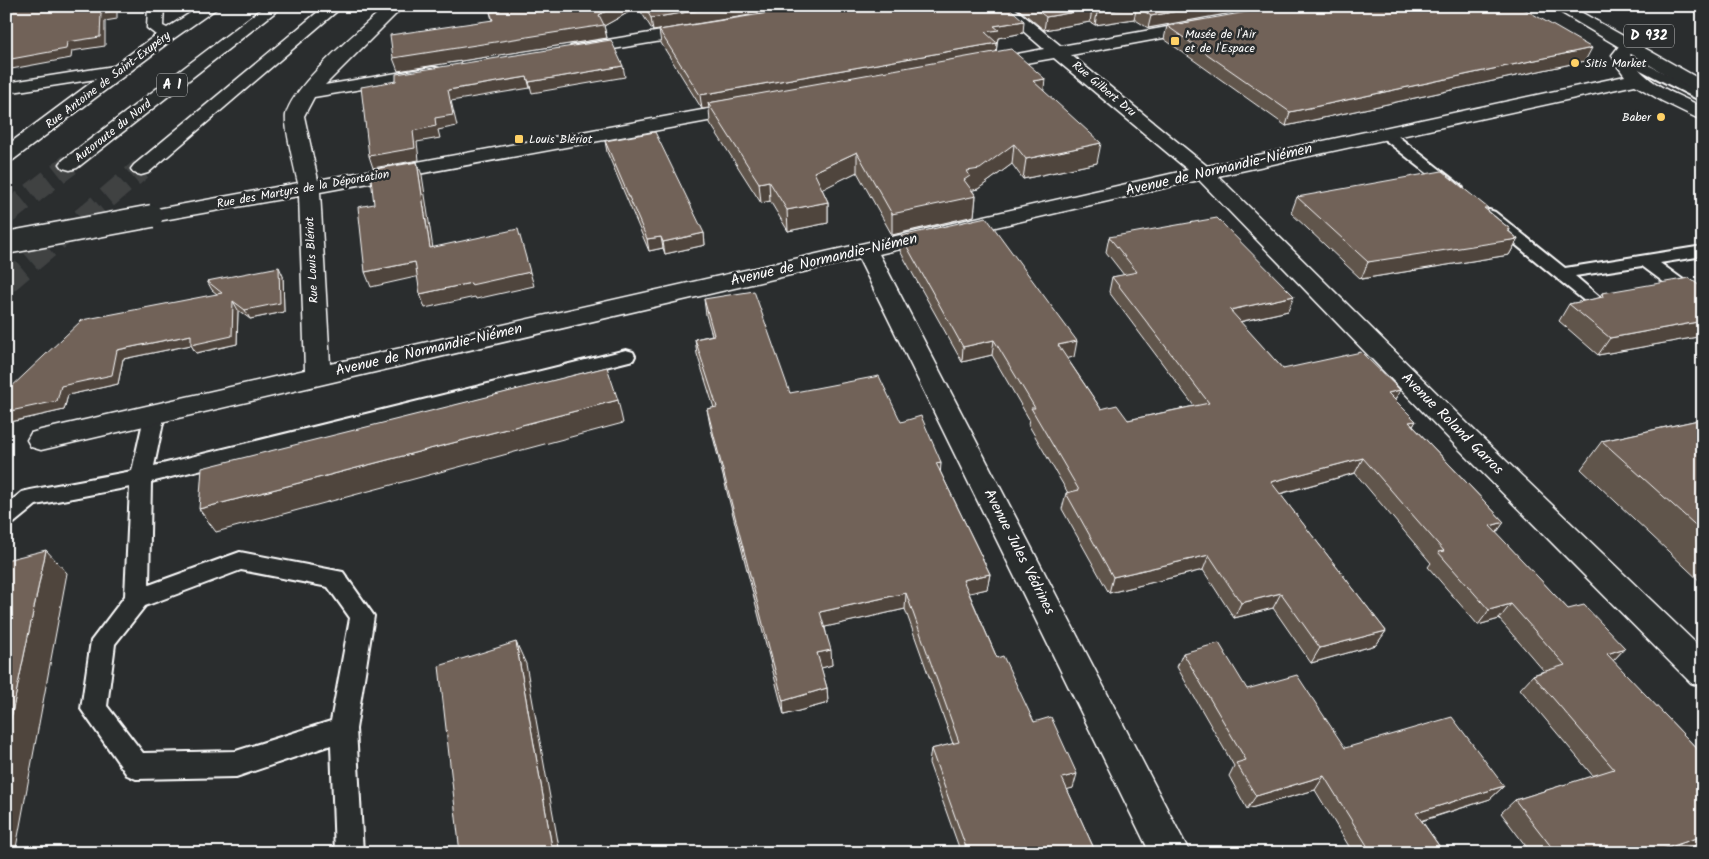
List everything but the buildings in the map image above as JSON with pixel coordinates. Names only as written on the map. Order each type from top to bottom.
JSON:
[{"type":"main road","points":[[156,6],[154,28],[167,35]]},
{"type":"main road","name":"Rue Antoine de Saint-Exupéry","points":[[6,156],[167,35],[212,6]]},
{"type":"main road","name":"Autoroute du Nord","points":[[70,164],[275,6]]},
{"type":"main road","points":[[142,169],[335,6]]},
{"type":"main road","name":"Rue Louis Blériot","points":[[318,375],[309,188],[294,116],[307,93],[351,47],[396,6]]},
{"type":"main road","name":"Rue Gilbert Dru","points":[[1002,6],[1204,173]]},
{"type":"main road","name":"D 932","points":[[1558,6],[1625,50],[1703,89]]},
{"type":"main road","points":[[967,68],[1217,23]]},
{"type":"main road","points":[[565,52],[712,28]]},
{"type":"main road","points":[[1625,50],[1622,62],[1637,79],[1703,115]]},
{"type":"main road","points":[[307,93],[447,70]]},
{"type":"main road","points":[[6,88],[121,71]]},
{"type":"main road","name":"Avenue de Normandie-Niémen","points":[[41,440],[1204,173],[1637,79]]},
{"type":"main road","name":"Rue des Martyrs de la Déportation","points":[[6,242],[760,106]]},
{"type":"main road","name":"Avenue Roland Garros","points":[[1204,173],[1466,439],[1703,672]]},
{"type":"main road","name":"Avenue Jules Védrines","points":[[866,250],[1172,853]]},
{"type":"lane","points":[[1625,50],[1703,98]]},
{"type":"lane","points":[[1386,133],[1465,196]]},
{"type":"lane","points":[[1480,208],[1593,299]]},
{"type":"lane","points":[[1563,273],[1703,250]]},
{"type":"lane","points":[[1645,260],[1703,303]]},
{"type":"lane","points":[[6,517],[30,498],[141,476],[626,356]]},
{"type":"lane","points":[[137,599],[141,476],[155,413]]},
{"type":"lane","points":[[343,729],[236,764],[136,766],[94,709],[103,640],[137,599],[240,561],[335,579],[362,616],[343,729],[349,853]]},
{"type":"tunnel","points":[[6,214],[70,164]]},
{"type":"tunnel","points":[[6,283],[141,169]]},
{"type":"place","name":"Musée de l'Air et de l'Espace","points":[[1175,41]]},
{"type":"place","name":"Sitis Market","points":[[1575,63]]},
{"type":"place","name":"Baber","points":[[1661,117]]},
{"type":"place","name":"Louis Blériot","points":[[519,139]]}]
